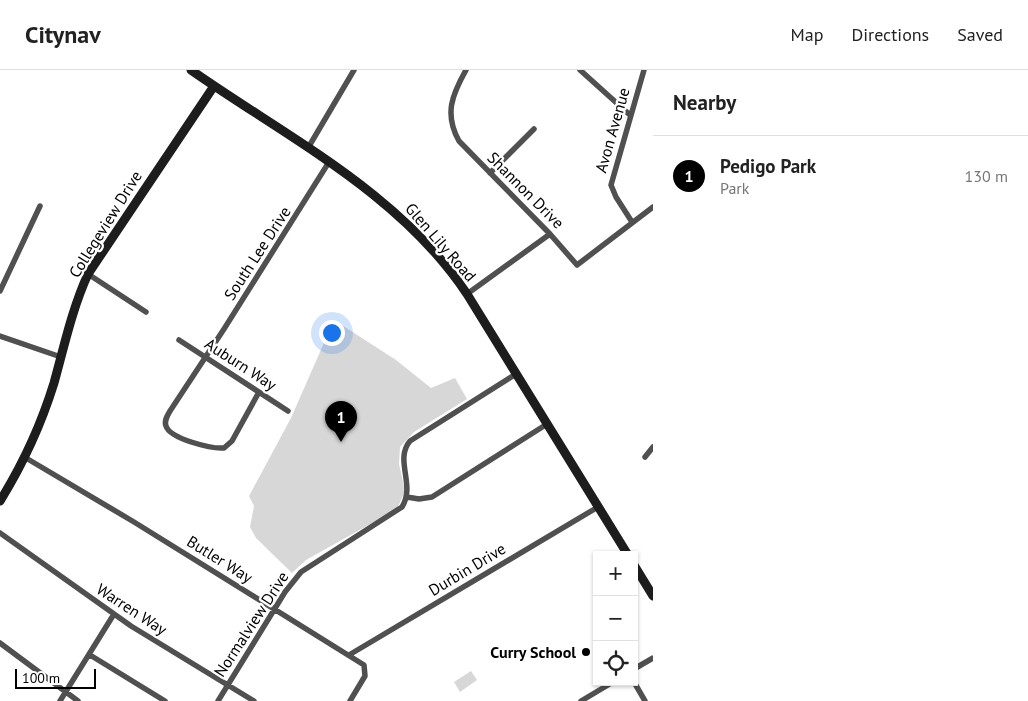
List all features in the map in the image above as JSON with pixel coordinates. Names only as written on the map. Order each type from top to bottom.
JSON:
[{"type":"street","name":"Glen Lily Road","points":[[191,70],[329,162],[396,212],[441,259],[467,294],[626,551]]},
{"type":"street","points":[[308,148],[354,70]]},
{"type":"street","name":"Shannon Drive","points":[[466,70],[451,100],[451,122],[455,134],[464,149],[550,234],[577,265],[632,222]]},
{"type":"street","points":[[580,70],[630,115]]},
{"type":"street","name":"Avon Avenue","points":[[632,222],[616,198],[611,185],[644,70]]},
{"type":"street","name":"Collegeview Drive","points":[[0,501],[26,458],[51,392],[78,297],[88,274],[214,86]]},
{"type":"street","points":[[490,173],[534,129]]},
{"type":"street","name":"South Lee Drive","points":[[259,392],[232,442],[224,448],[200,445],[171,433],[166,425],[167,416],[329,162]]},
{"type":"street","points":[[0,291],[40,206]]},
{"type":"street","points":[[632,222],[653,207]]},
{"type":"street","points":[[467,294],[550,234]]},
{"type":"street","points":[[88,274],[146,312]]},
{"type":"street","points":[[0,336],[61,357]]},
{"type":"street","name":"Auburn Way","points":[[179,340],[288,411]]},
{"type":"street","points":[[516,374],[410,441],[403,454],[408,483],[407,497],[419,500],[432,497],[547,424]]},
{"type":"street","points":[[646,457],[653,447]]},
{"type":"street","name":"Butler Way","points":[[26,458],[364,665],[366,672],[350,701]]},
{"type":"street","name":"Normalview Drive","points":[[218,701],[275,609],[304,568],[398,510],[407,497]]},
{"type":"street","name":"Durbin Drive","points":[[349,655],[598,507]]},
{"type":"street","name":"Warren Way","points":[[0,533],[114,614],[254,701]]},
{"type":"street","points":[[638,571],[652,594]]},
{"type":"street","points":[[60,701],[114,614]]},
{"type":"street","points":[[0,643],[78,701]]},
{"type":"street","points":[[90,655],[165,701]]},
{"type":"street","points":[[638,667],[653,658]]},
{"type":"street","points":[[581,701],[606,686]]},
{"type":"street","points":[[636,686],[645,701]]},
{"type":"shaded area","points":[[334,320],[396,360],[431,388],[455,378],[467,399],[414,432],[400,447],[399,464],[405,491],[397,509],[306,560],[292,573],[256,538],[250,527],[254,506],[249,496],[291,418]]},
{"type":"shaded area","points":[[471,671],[477,680],[460,692],[454,682]]},
{"type":"place","name":"Pedigo Park","points":[[341,442]]},
{"type":"place","name":"Curry School","points":[[586,652]]}]
